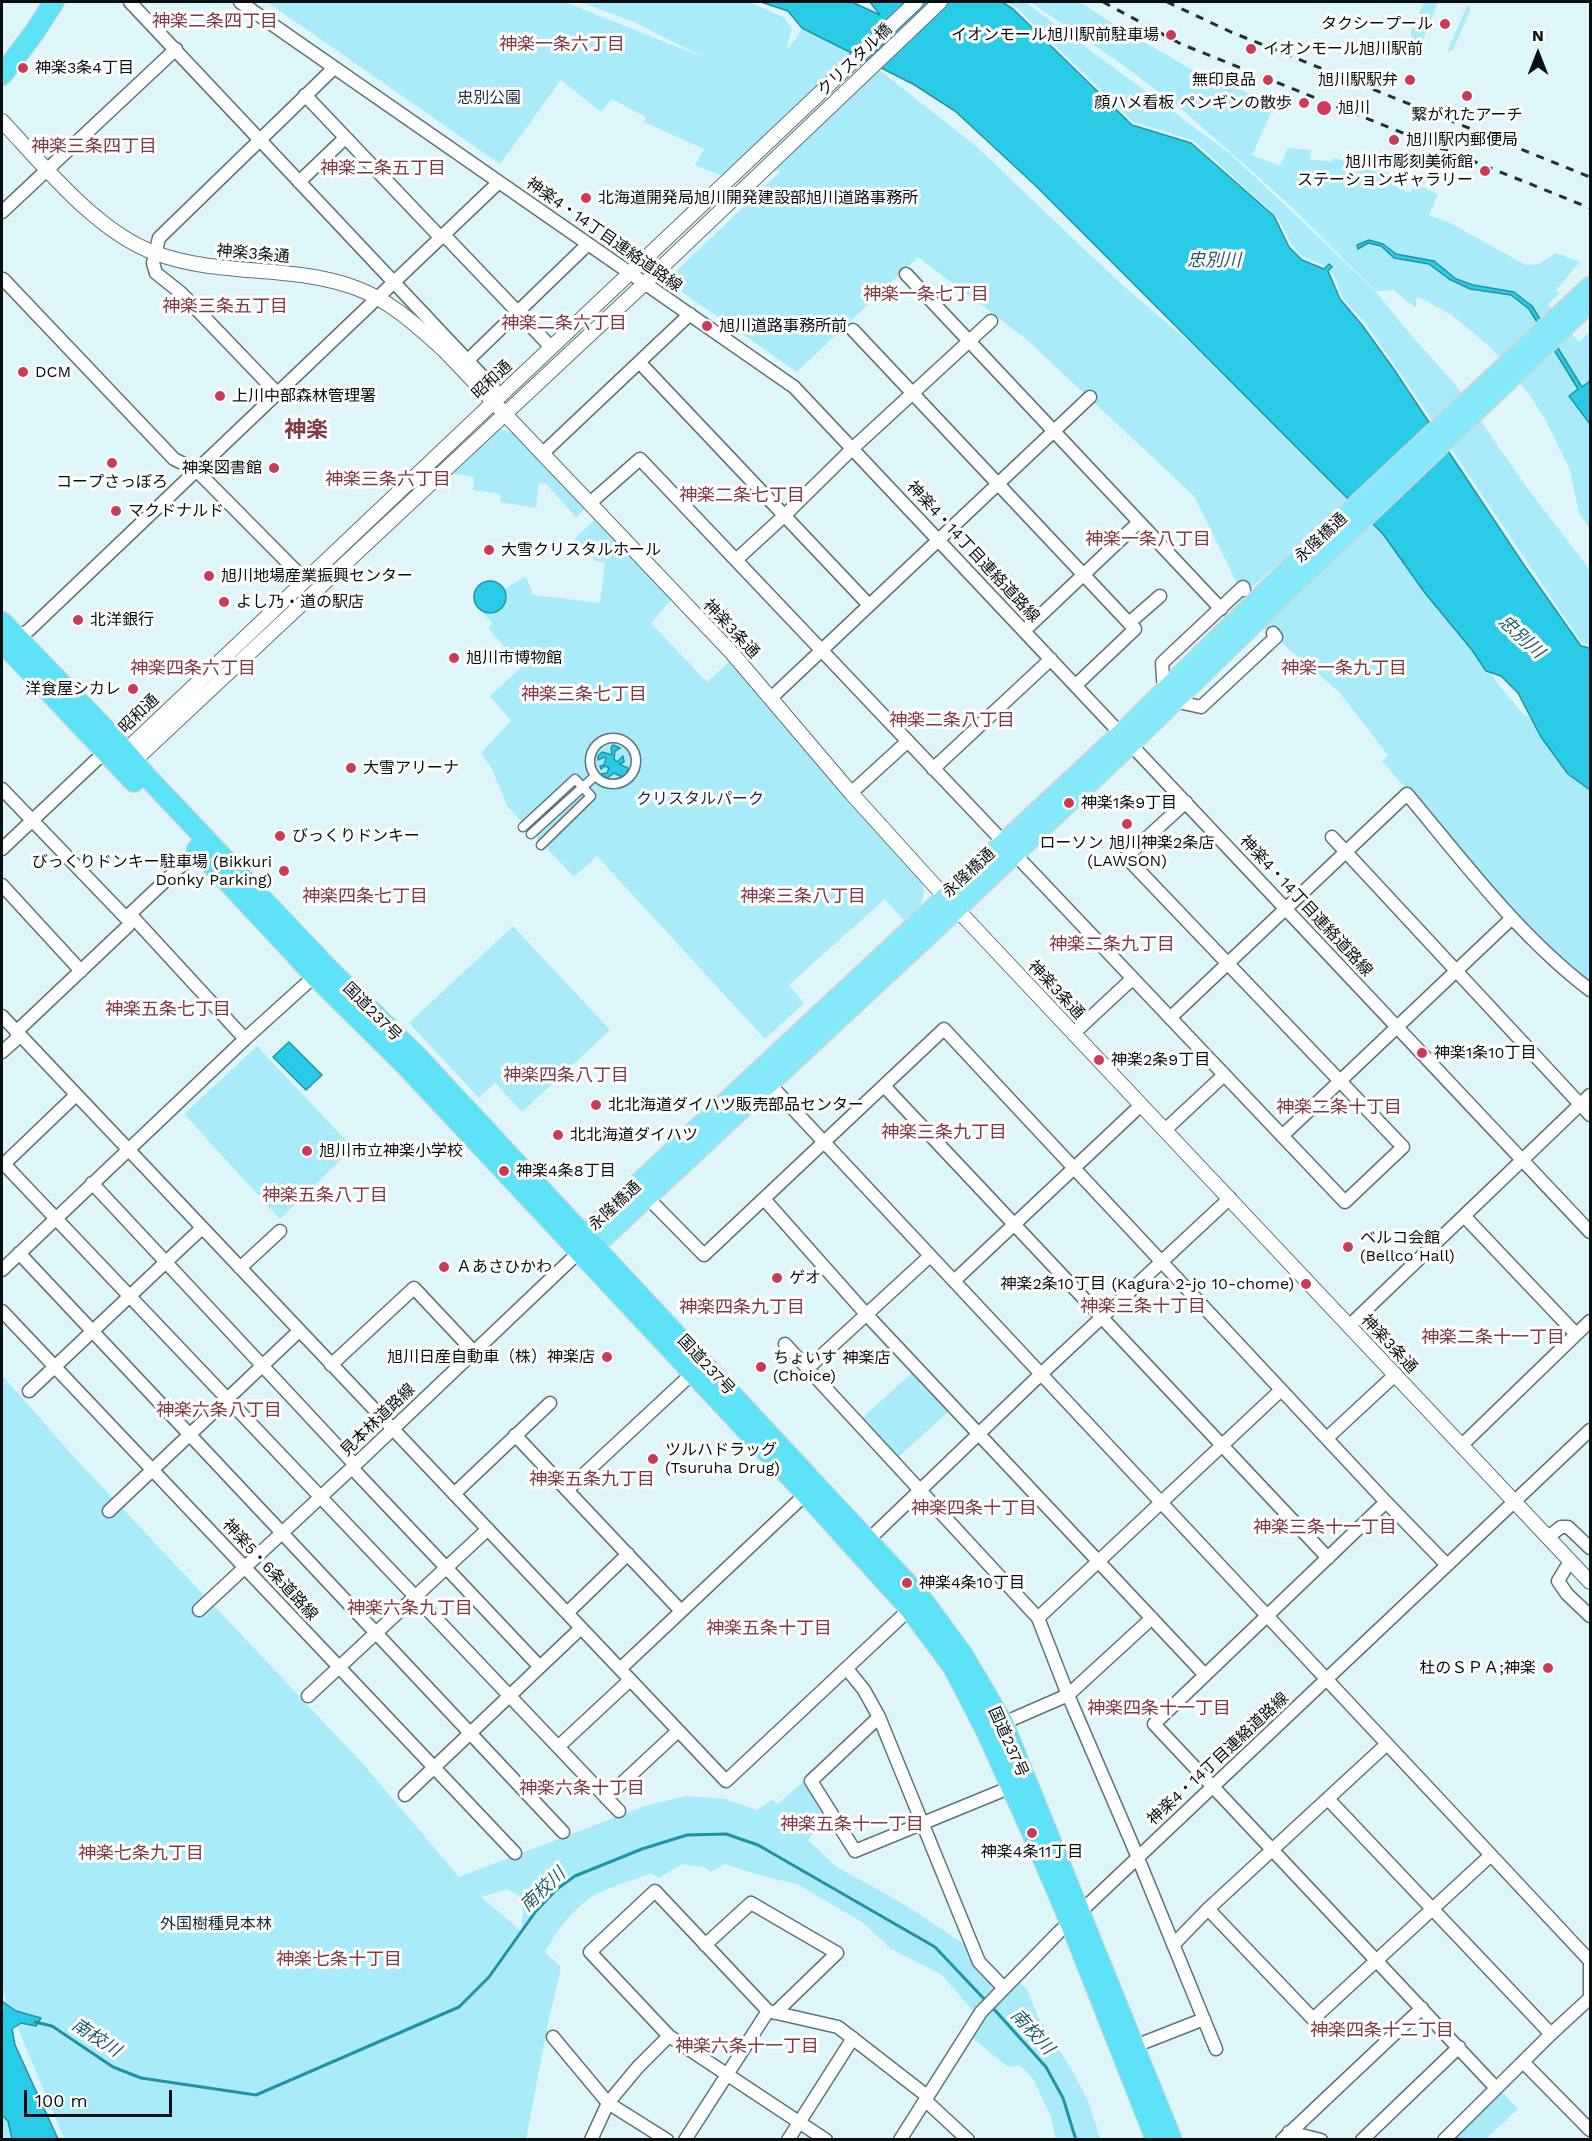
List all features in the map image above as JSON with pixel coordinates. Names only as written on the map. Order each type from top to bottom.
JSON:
[{"type":"highway","points":[[2,75],[54,2]]},
{"type":"highway","name":"国道237号","points":[[2,622],[6,645],[120,754],[406,1066],[586,1244],[916,1604],[953,1667],[995,1727],[1018,1784],[1032,1833],[1075,1916],[1127,2050],[1156,2139]]},
{"type":"highway","name":"国道237号","points":[[120,754],[198,850],[321,971]]},
{"type":"highway","name":"国道237号","points":[[1127,2050],[1172,2139]]},
{"type":"main road","name":"永隆橋通","points":[[586,1244],[1126,738],[1290,578],[1564,320],[1590,286]]},
{"type":"main road","name":"永隆橋通","points":[[1564,320],[1590,303]]},
{"type":"street","points":[[130,2],[467,361],[497,398]]},
{"type":"street","name":"神楽4・14丁目連絡道路線","points":[[240,2],[794,387],[1590,1232]]},
{"type":"street","name":"クリスタル橋","points":[[777,133],[916,2]]},
{"type":"street","name":"クリスタル橋","points":[[792,142],[940,2]]},
{"type":"street","points":[[2,212],[176,49]]},
{"type":"street","points":[[277,393],[181,293],[156,273],[153,263],[154,253],[159,238],[334,68]]},
{"type":"street","points":[[305,95],[551,347]]},
{"type":"street","name":"神楽3条通","points":[[2,121],[98,219],[131,242],[154,253],[209,266],[292,273],[335,282],[378,298],[401,312],[497,398],[505,413],[732,652],[851,793],[951,903],[1590,1582]]},
{"type":"street","name":"昭和通","points":[[120,754],[777,133]]},
{"type":"street","points":[[299,182],[345,138]]},
{"type":"street","name":"昭和通","points":[[120,754],[505,413],[792,142]]},
{"type":"street","points":[[6,645],[29,630],[499,182]]},
{"type":"street","points":[[467,361],[588,244]]},
{"type":"street","points":[[906,274],[1221,609]]},
{"type":"street","points":[[2,280],[174,459],[196,470],[305,580]]},
{"type":"street","points":[[543,453],[690,314]]},
{"type":"street","points":[[736,560],[991,321]]},
{"type":"street","points":[[853,330],[1135,629],[1076,685]]},
{"type":"street","points":[[640,363],[869,605]]},
{"type":"street","points":[[771,698],[1089,397]]},
{"type":"street","points":[[590,503],[640,459],[1345,1202],[1403,1147],[1126,857],[1186,802]]},
{"type":"street","points":[[1024,631],[1138,523]]},
{"type":"street","points":[[1244,590],[1243,587],[1162,663],[1169,696],[1201,707],[1276,637],[1273,633]]},
{"type":"street","points":[[1130,623],[1160,596]]},
{"type":"street","points":[[933,769],[1051,659]]},
{"type":"street","points":[[614,738],[622,739],[634,750],[636,766],[628,779],[614,784],[600,781],[595,776],[591,769],[590,755],[598,743],[614,738]]},
{"type":"street","points":[[851,793],[908,741]]},
{"type":"street","points":[[2,849],[31,821],[120,754]]},
{"type":"street","points":[[531,834],[595,776]]},
{"type":"street","points":[[524,826],[574,779],[591,796],[541,845]]},
{"type":"street","points":[[2,789],[245,1039]]},
{"type":"street","points":[[1170,1018],[1407,794],[1512,918],[1559,966],[1590,990]]},
{"type":"street","points":[[1332,837],[1590,1115]]},
{"type":"street","points":[[2,1052],[81,970],[128,926],[129,918],[198,850]]},
{"type":"street","points":[[2,885],[81,970]]},
{"type":"street","points":[[1282,1136],[1512,918]]},
{"type":"street","points":[[2,1270],[245,1039],[321,971]]},
{"type":"street","points":[[1074,1033],[1132,979]]},
{"type":"street","points":[[2,1016],[726,1781],[916,1604]]},
{"type":"street","points":[[642,1191],[704,1255],[944,1029],[1161,1263],[1447,1565]]},
{"type":"street","points":[[1165,1130],[1224,1075]]},
{"type":"street","points":[[764,1078],[1590,1961],[1590,1998],[1444,2139]]},
{"type":"street","points":[[884,1086],[1328,1558]]},
{"type":"street","points":[[76,1095],[4,1164],[619,1811]]},
{"type":"street","points":[[1349,1326],[1590,1095]]},
{"type":"street","points":[[954,1281],[1141,1105]]},
{"type":"street","points":[[92,1183],[540,1667]]},
{"type":"street","points":[[863,1545],[1041,1374],[1230,1198]]},
{"type":"street","points":[[764,1199],[866,1314],[1205,1675]]},
{"type":"street","points":[[1464,1216],[1576,1334]]},
{"type":"street","points":[[29,1391],[202,1228]]},
{"type":"street","points":[[240,1268],[280,1231]]},
{"type":"street","name":"見本林道路線","points":[[200,1611],[586,1244]]},
{"type":"street","points":[[19,1253],[563,1832]]},
{"type":"street","points":[[808,1368],[930,1256]]},
{"type":"street","points":[[332,1365],[414,1288],[474,1352]]},
{"type":"street","name":"神楽5・6条道路線","points":[[2,1311],[515,1852]]},
{"type":"street","points":[[1462,1444],[1590,1321]]},
{"type":"street","points":[[109,1511],[299,1331]]},
{"type":"street","points":[[785,1344],[1038,1618],[1216,2049]]},
{"type":"street","points":[[567,1490],[698,1368]]},
{"type":"street","points":[[1327,1438],[1396,1374]]},
{"type":"street","points":[[1038,1618],[1281,1390]]},
{"type":"street","points":[[454,1494],[550,1403]]},
{"type":"street","name":"神楽4・14丁目連絡道路線","points":[[900,2139],[988,2004],[1003,1988],[1075,1916],[1590,1431]]},
{"type":"street","points":[[515,1436],[681,1611]]},
{"type":"street","points":[[620,1669],[811,1489]]},
{"type":"street","points":[[1386,1502],[1154,1724],[1496,2088]]},
{"type":"street","points":[[1548,1536],[1561,1527],[1568,1527],[1590,1547]]},
{"type":"street","points":[[308,1696],[488,1529]]},
{"type":"street","points":[[567,1613],[628,1554]]},
{"type":"street","points":[[1570,1561],[1558,1581],[1567,1594],[1590,1616]]},
{"type":"street","points":[[995,1727],[1068,1695],[1152,1618]]},
{"type":"street","points":[[405,1795],[581,1628]]},
{"type":"street","points":[[847,1669],[864,1690],[879,1718],[979,1962],[1003,1988]]},
{"type":"street","points":[[558,1747],[630,1680]]},
{"type":"street","points":[[879,1718],[811,1781],[855,1851],[1018,1784]]},
{"type":"street","points":[[606,1798],[678,1731]]},
{"type":"street","points":[[1173,1944],[1387,1744]]},
{"type":"street","points":[[1328,1799],[1551,2034]]},
{"type":"street","points":[[1208,1909],[1313,2019],[1378,1962],[1491,1855]]},
{"type":"street","points":[[826,2139],[669,2036],[590,1952],[655,1891],[771,2012],[838,2027],[926,2098],[968,2139]]},
{"type":"street","points":[[685,2139],[726,2075],[771,2012],[837,1953],[751,1903],[705,1945]]},
{"type":"street","points":[[1285,2136],[1422,2008]]},
{"type":"street","points":[[1127,2050],[1204,2019]]},
{"type":"street","points":[[591,2139],[608,2103],[638,2067],[669,2036]]},
{"type":"street","points":[[553,2037],[608,2103],[667,2139]]},
{"type":"street","points":[[788,2139],[853,2038]]},
{"type":"street","points":[[1362,2139],[1459,2047]]},
{"type":"street","points":[[1523,2062],[1590,2130]]},
{"type":"street","points":[[1285,2136],[1321,2139]]},
{"type":"green space","name":"忠別公園","points":[[267,2],[565,2],[705,58],[634,22],[580,2],[749,2],[785,18],[792,29],[786,49],[796,39],[802,28],[864,59],[735,181],[695,165],[704,149],[644,122],[646,117],[612,99],[601,112],[561,80],[500,164]]},
{"type":"green space","points":[[1007,2],[1025,2],[1229,153],[1378,294],[1455,384],[1528,489],[1590,570],[1590,645],[1581,642],[1405,380],[1365,323],[1342,297],[1334,275],[1323,265],[1302,256],[1292,245],[1278,218],[1193,140],[1133,122],[1018,9]]},
{"type":"green space","points":[[1030,2],[1080,2],[1196,72],[1275,104],[1252,155],[1280,166],[1288,148],[1311,150],[1310,159],[1332,162],[1333,158],[1395,174],[1391,184],[1410,193],[1416,184],[1438,194],[1429,215],[1450,223],[1526,265],[1539,264],[1556,253],[1580,262],[1556,290],[1560,293],[1548,304],[1577,340],[1580,341],[1590,331],[1590,529],[1579,513],[1570,470],[1546,421],[1531,397],[1490,347],[1452,315],[1421,298],[1416,299],[1416,308],[1393,290],[1376,291],[1283,199],[1184,111],[1123,65]]},
{"type":"green space","points":[[1424,2],[1438,2],[1423,40],[1419,41],[1412,39],[1411,32]]},
{"type":"green space","points":[[1467,6],[1471,8],[1453,50],[1447,52]]},
{"type":"green space","points":[[868,61],[977,147],[1119,282],[1223,371],[1297,443],[1347,500],[1245,594],[1236,581],[1194,496],[1026,339],[918,257],[797,372],[666,281],[780,172],[763,160]]},
{"type":"green space","points":[[501,429],[518,435],[586,508],[576,517],[546,484],[539,483],[536,508],[500,502],[501,494],[473,490],[474,477],[450,473],[493,432]]},
{"type":"green space","name":"クリスタルパーク","points":[[596,519],[671,600],[651,623],[707,682],[730,661],[923,884],[924,891],[920,905],[904,921],[885,899],[789,985],[804,1003],[765,1039],[597,856],[574,877],[507,806],[492,769],[481,753],[511,721],[490,696],[522,667],[488,628],[493,624],[483,613],[495,613],[507,598],[505,589],[526,576],[533,595],[600,603],[605,563],[594,561],[594,554],[573,551],[575,538]]},
{"type":"green space","points":[[1374,522],[1524,715],[1545,721],[1570,746],[1590,794],[1590,983],[1562,962],[1514,912],[1382,761],[1388,755],[1339,692],[1263,627]]},
{"type":"green space","points":[[513,926],[610,1030],[522,1112],[495,1083],[479,1098],[409,1023]]},
{"type":"green space","points":[[257,1046],[353,1148],[280,1219],[184,1114]]},
{"type":"green space","points":[[912,1373],[948,1412],[897,1458],[861,1419]]},
{"type":"green space","name":"外国樹種見本林","points":[[2,1375],[73,1456],[364,1765],[459,1877],[645,1806],[686,1796],[725,1799],[757,1810],[772,1800],[778,1804],[808,1777],[825,1817],[808,1840],[837,1867],[902,1903],[967,1946],[996,1986],[975,2013],[941,1974],[891,1949],[862,1922],[797,1884],[725,1864],[711,1872],[704,1867],[682,1864],[659,1878],[651,1873],[590,1898],[564,1923],[545,1952],[561,1967],[526,2139],[64,2139],[2,1990]],"holes":[[[507,1889],[521,1897],[523,1913],[521,1931],[481,1897]]]},
{"type":"green space","points":[[1017,1980],[1027,1989],[1038,2017],[1073,2072],[1089,2103],[1100,2139],[1056,2139],[1051,2117],[1033,2079],[1020,2065],[1008,2067],[969,2035]]},
{"type":"green space","points":[[1501,2091],[1518,2109],[1486,2139],[1449,2140]]},
{"type":"green space","points":[[2,2115],[8,2121],[12,2139],[2,2139]]},
{"type":"water","name":"忠別川","points":[[761,2],[852,2],[880,15],[870,2],[1002,2],[1013,9],[1132,125],[1191,143],[1274,216],[1289,247],[1302,260],[1324,269],[1329,264],[1332,267],[1328,271],[1340,299],[1393,368],[1524,565],[1581,646],[1590,648],[1590,790],[1568,774],[1541,737],[1518,693],[1501,676],[1486,671],[1472,650],[1425,593],[1383,534],[1037,187],[955,111],[913,84],[802,28],[788,11]]},
{"type":"water","points":[[1369,240],[1383,244],[1396,254],[1434,261],[1456,279],[1473,285],[1514,292],[1532,306],[1582,387],[1590,381],[1590,424],[1569,396],[1578,389],[1529,309],[1511,295],[1470,289],[1449,279],[1429,264],[1394,258],[1381,246],[1368,243],[1358,249],[1357,245]]},
{"type":"water","points":[[490,581],[502,585],[506,597],[502,609],[490,613],[478,609],[474,597],[478,585]]},
{"type":"water","points":[[613,745],[620,748],[615,751],[614,759],[617,762],[623,756],[624,762],[619,764],[628,768],[626,776],[614,773],[606,779],[601,774],[607,773],[609,768],[605,766],[601,769],[600,766],[604,765],[606,758],[598,760],[598,756],[602,752],[612,755]]},
{"type":"water","points":[[289,1042],[322,1075],[306,1090],[273,1057]]},
{"type":"water","points":[[2,2001],[16,2011],[41,2018],[36,2026],[21,2023],[12,2029],[15,2045],[58,2139],[12,2139],[8,2121],[2,2115]]},
{"type":"waterway","name":"南校川","points":[[35,2022],[52,2026],[113,2067],[141,2078],[256,2095],[459,2007],[489,1977],[536,1911],[557,1889],[575,1876],[642,1849],[687,1835],[726,1834],[758,1845],[935,1947],[987,2002]]},
{"type":"waterway","name":"南校川","points":[[992,2007],[1046,2067],[1063,2098],[1076,2140]]},
{"type":"railway","points":[[1103,2],[1181,44],[1590,208]]},
{"type":"railway","points":[[1167,2],[1231,32],[1590,177]]},
{"type":"place","name":"タクシープール","points":[[1445,24]]},
{"type":"place","name":"イオンモール旭川駅前駐車場","points":[[1171,35]]},
{"type":"place","name":"イオンモール旭川駅前","points":[[1251,49]]},
{"type":"place","name":"神楽3条4丁目","points":[[23,68]]},
{"type":"place","name":"無印良品","points":[[1268,80]]},
{"type":"place","name":"旭川駅駅弁","points":[[1410,80]]},
{"type":"place","name":"繋がれたアーチ","points":[[1467,96]]},
{"type":"place","name":"顔ハメ看板 ペンギンの散歩","points":[[1304,103]]},
{"type":"place","name":"旭川","points":[[1324,108]]},
{"type":"place","name":"旭川駅内郵便局","points":[[1394,140]]},
{"type":"place","name":"旭川市彫刻美術館 ステーションギャラリー","points":[[1485,171]]},
{"type":"place","name":"北海道開発局旭川開発建設部旭川道路事務所","points":[[586,198]]},
{"type":"place","name":"旭川道路事務所前","points":[[707,326]]},
{"type":"place","name":"DCM","points":[[23,372]]},
{"type":"place","name":"上川中部森林管理署","points":[[220,396]]},
{"type":"place","name":"コープさっぽろ","points":[[112,463]]},
{"type":"place","name":"神楽図書館","points":[[274,468]]},
{"type":"place","name":"マクドナルド","points":[[116,511]]},
{"type":"place","name":"大雪クリスタルホール","points":[[489,550]]},
{"type":"place","name":"旭川地場産業振興センター","points":[[209,576]]},
{"type":"place","name":"よし乃・道の駅店","points":[[224,602]]},
{"type":"place","name":"北洋銀行","points":[[78,620]]},
{"type":"place","name":"旭川市博物館","points":[[454,658]]},
{"type":"place","name":"洋食屋シカレ","points":[[133,689]]},
{"type":"place","name":"大雪アリーナ","points":[[351,768]]},
{"type":"place","name":"神楽1条9丁目","points":[[1069,803]]},
{"type":"place","name":"ローソン 旭川神楽2条店 (LAWSON)","points":[[1127,824]]},
{"type":"place","name":"びっくりドンキー","points":[[280,836]]},
{"type":"place","name":"びっくりドンキー駐車場 (Bikkuri Donky Parking)","points":[[284,871]]},
{"type":"place","name":"神楽1条10丁目","points":[[1422,1053]]},
{"type":"place","name":"神楽2条9丁目","points":[[1099,1060]]},
{"type":"place","name":"北北海道ダイハツ販売部品センター","points":[[596,1105]]},
{"type":"place","name":"北北海道ダイハツ","points":[[558,1135]]},
{"type":"place","name":"旭川市立神楽小学校","points":[[307,1151]]},
{"type":"place","name":"神楽4条8丁目","points":[[504,1171]]},
{"type":"place","name":"ベルコ会館 (Bellco Hall)","points":[[1348,1247]]},
{"type":"place","name":"Ａあさひかわ","points":[[444,1267]]},
{"type":"place","name":"ゲオ","points":[[777,1278]]},
{"type":"place","name":"神楽2条10丁目 (Kagura 2-jo 10-chome)","points":[[1306,1284]]},
{"type":"place","name":"旭川日産自動車（株）神楽店","points":[[607,1357]]},
{"type":"place","name":"ちょいす 神楽店 (Choice)","points":[[761,1367]]},
{"type":"place","name":"ツルハドラッグ (Tsuruha Drug)","points":[[653,1459]]},
{"type":"place","name":"神楽4条10丁目","points":[[907,1583]]},
{"type":"place","name":"杜のＳＰＡ;神楽","points":[[1548,1668]]},
{"type":"place","name":"神楽4条11丁目","points":[[1032,1833]]},
{"type":"district","name":"神楽二条四丁目","points":[[215,22]]},
{"type":"district","name":"神楽一条六丁目","points":[[562,45]]},
{"type":"district","name":"神楽三条四丁目","points":[[94,147]]},
{"type":"district","name":"神楽二条五丁目","points":[[383,169]]},
{"type":"district","name":"神楽一条七丁目","points":[[926,295]]},
{"type":"district","name":"神楽三条五丁目","points":[[225,307]]},
{"type":"district","name":"神楽二条六丁目","points":[[564,324]]},
{"type":"district","name":"神楽","points":[[306,431]]},
{"type":"district","name":"神楽三条六丁目","points":[[388,480]]},
{"type":"district","name":"神楽二条七丁目","points":[[742,496]]},
{"type":"district","name":"神楽一条八丁目","points":[[1148,540]]},
{"type":"district","name":"神楽四条六丁目","points":[[193,669]]},
{"type":"district","name":"神楽一条九丁目","points":[[1344,669]]},
{"type":"district","name":"神楽三条七丁目","points":[[584,695]]},
{"type":"district","name":"神楽二条八丁目","points":[[952,721]]},
{"type":"district","name":"神楽四条七丁目","points":[[365,897]]},
{"type":"district","name":"神楽三条八丁目","points":[[803,897]]},
{"type":"district","name":"神楽二条九丁目","points":[[1112,945]]},
{"type":"district","name":"神楽五条七丁目","points":[[168,1010]]},
{"type":"district","name":"神楽四条八丁目","points":[[566,1076]]},
{"type":"district","name":"神楽二条十丁目","points":[[1339,1108]]},
{"type":"district","name":"神楽三条九丁目","points":[[944,1133]]},
{"type":"district","name":"神楽五条八丁目","points":[[325,1196]]},
{"type":"district","name":"神楽三条十丁目","points":[[1143,1307]]},
{"type":"district","name":"神楽四条九丁目","points":[[742,1308]]},
{"type":"district","name":"神楽二条十一丁目","points":[[1493,1338]]},
{"type":"district","name":"神楽六条八丁目","points":[[219,1411]]},
{"type":"district","name":"神楽五条九丁目","points":[[592,1480]]},
{"type":"district","name":"神楽四条十丁目","points":[[974,1509]]},
{"type":"district","name":"神楽三条十一丁目","points":[[1325,1528]]},
{"type":"district","name":"神楽六条九丁目","points":[[410,1609]]},
{"type":"district","name":"神楽五条十丁目","points":[[769,1629]]},
{"type":"district","name":"神楽四条十一丁目","points":[[1159,1709]]},
{"type":"district","name":"神楽六条十丁目","points":[[582,1789]]},
{"type":"district","name":"神楽五条十一丁目","points":[[852,1825]]},
{"type":"district","name":"神楽七条九丁目","points":[[141,1854]]},
{"type":"district","name":"神楽七条十丁目","points":[[339,1960]]},
{"type":"district","name":"神楽四条十二丁目","points":[[1382,2031]]},
{"type":"district","name":"神楽六条十一丁目","points":[[747,2047]]}]
